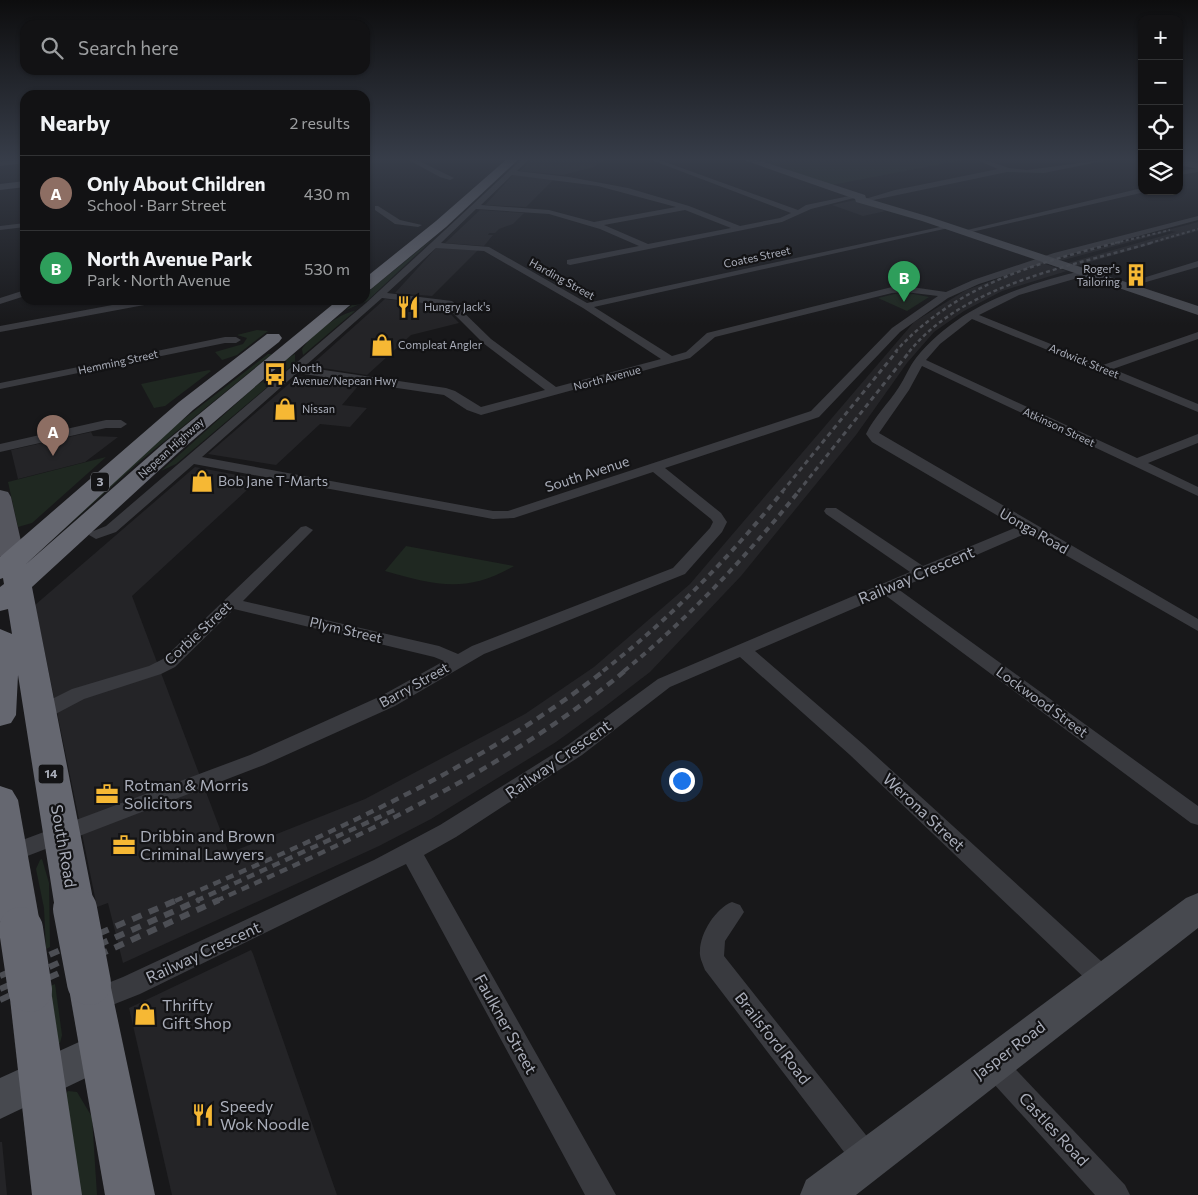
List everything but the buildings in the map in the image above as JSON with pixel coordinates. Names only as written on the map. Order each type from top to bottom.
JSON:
[{"type":"highway","points":[[402,237],[434,214]]},
{"type":"highway","points":[[370,283],[435,238],[440,214]]},
{"type":"highway","name":"Nepean Highway","points":[[307,312],[325,308]]},
{"type":"highway","name":"Nepean Highway","points":[[11,585],[126,489],[200,422],[294,360],[325,308]]},
{"type":"highway","name":"Nepean Highway","points":[[11,585],[186,406],[285,329]]},
{"type":"highway","points":[[263,346],[294,360]]},
{"type":"highway","points":[[11,585],[30,597],[96,535],[110,517],[126,489]]},
{"type":"highway","name":"South Road","points":[[11,585],[40,713],[90,992],[130,1195]]},
{"type":"highway","points":[[0,638],[4,684],[0,715]]},
{"type":"highway","points":[[0,800],[21,929],[57,1195]]},
{"type":"main road","name":"South Road","points":[[0,497],[11,585]]},
{"type":"street","points":[[387,214],[398,221],[418,224]]},
{"type":"street","points":[[370,303],[435,238],[466,214]]},
{"type":"street","points":[[556,214],[594,224],[646,246]]},
{"type":"street","points":[[594,224],[651,214]]},
{"type":"street","points":[[705,214],[741,229]]},
{"type":"street","points":[[570,262],[741,229],[782,220],[795,214]]},
{"type":"street","points":[[907,214],[1082,272],[1129,285],[1198,311]]},
{"type":"street","points":[[963,232],[1041,214]]},
{"type":"street","points":[[947,295],[986,278],[1027,264],[1198,218]]},
{"type":"street","points":[[0,228],[20,226]]},
{"type":"street","name":"Coates Street","points":[[586,306],[947,227]]},
{"type":"street","name":"Harding Street","points":[[435,238],[486,249],[586,306],[670,360]]},
{"type":"street","points":[[1019,251],[1027,264]]},
{"type":"street","points":[[1129,285],[1198,264]]},
{"type":"street","points":[[872,434],[920,361],[942,337],[970,315],[1014,292],[1082,272]]},
{"type":"street","name":"North Avenue","points":[[294,360],[446,392],[458,397],[473,410],[481,411],[692,354],[703,339],[711,335],[892,290],[916,290],[947,295]]},
{"type":"street","points":[[0,301],[20,295]]},
{"type":"street","points":[[379,295],[449,303],[487,341],[552,392]]},
{"type":"street","name":"South Avenue","points":[[187,461],[498,516],[513,514],[816,414],[896,330],[947,295]]},
{"type":"street","points":[[0,329],[128,305]]},
{"type":"street","points":[[325,308],[358,305]]},
{"type":"street","points":[[96,535],[111,529],[187,461],[294,360],[368,305]]},
{"type":"street","name":"Ardwick Street","points":[[970,315],[1198,408]]},
{"type":"street","points":[[1104,369],[1198,335]]},
{"type":"street","name":"Hemming Street","points":[[0,386],[224,340],[236,340]]},
{"type":"street","name":"Atkinson Street","points":[[920,361],[1198,492]]},
{"type":"street","points":[[0,448],[106,424],[121,424]]},
{"type":"street","name":"Uonga Road","points":[[872,434],[877,439],[1198,626]]},
{"type":"street","points":[[1137,464],[1198,438]]},
{"type":"street","points":[[126,489],[187,461]]},
{"type":"street","name":"Barry Street","points":[[9,854],[257,760],[388,701],[478,650],[681,570],[718,529],[720,522],[716,516],[655,467]]},
{"type":"street","points":[[831,511],[921,572]]},
{"type":"street","name":"Railway Crescent","points":[[90,992],[131,986],[411,852],[544,771],[612,723],[657,687],[1028,527]]},
{"type":"street","name":"Corbie Street","points":[[40,713],[82,693],[160,668],[174,658],[306,530]]},
{"type":"street","name":"Lockwood Street","points":[[886,588],[1198,817]]},
{"type":"street","name":"Plym Street","points":[[231,603],[439,652],[459,661]]},
{"type":"street","name":"Werona Street","points":[[742,649],[857,750],[1103,979]]},
{"type":"street","name":"Faulkner Street","points":[[411,852],[600,1195]]},
{"type":"street","name":"Jasper Road","points":[[821,1195],[1198,908]]},
{"type":"street","name":"Brailsford Road","points":[[732,912],[714,938],[711,954],[714,962],[867,1160]]},
{"type":"street","points":[[0,1099],[101,1050]]},
{"type":"street","name":"Castles Road","points":[[992,1063],[1116,1195]]},
{"type":"shaded area","points":[[476,214],[523,214],[513,224],[499,229],[495,233],[489,233],[488,235],[493,235],[484,246],[445,243]]},
{"type":"shaded area","points":[[857,214],[873,214],[863,216]]},
{"type":"shaded area","points":[[1198,222],[1198,231],[1076,266],[1068,263],[1176,232],[1171,231],[1060,261],[1056,259]]},
{"type":"shaded area","points":[[434,238],[370,298],[370,290]]},
{"type":"shaded area","points":[[437,247],[478,250],[432,296],[395,293]]},
{"type":"shaded area","points":[[1042,263],[1067,271],[1002,291],[964,311],[934,332],[907,363],[856,435],[741,576],[650,672],[603,708],[556,742],[431,819],[379,846],[123,963],[108,903],[97,907],[35,605],[195,467],[259,479],[132,596],[229,853],[365,799],[525,714],[594,667],[690,584],[914,322],[966,290]]},
{"type":"shaded area","points":[[903,292],[929,297],[907,311],[878,298]]},
{"type":"shaded area","points":[[385,299],[442,305],[459,323],[411,335],[367,375],[310,366]]},
{"type":"shaded area","points":[[355,311],[303,355],[302,349],[306,343],[319,331],[341,316]]},
{"type":"shaded area","points":[[257,330],[268,331],[237,355],[222,360],[215,352],[243,344],[247,338],[237,335]]},
{"type":"shaded area","points":[[268,354],[272,354],[139,462],[43,548],[163,435]]},
{"type":"shaded area","points":[[295,354],[295,362],[284,373],[176,464],[161,471],[257,385],[284,368],[281,367],[285,360]]},
{"type":"shaded area","points":[[211,371],[165,406],[154,408],[141,384]]},
{"type":"shaded area","points":[[298,376],[359,385],[342,405],[367,408],[350,427],[320,424],[276,465],[208,454]]},
{"type":"shaded area","points":[[91,432],[93,436],[118,437],[85,462],[18,479],[11,450]]},
{"type":"shaded area","points":[[106,457],[32,523],[18,527],[8,482]]},
{"type":"shaded area","points":[[406,546],[514,566],[480,581],[465,584],[435,583],[385,571]]},
{"type":"shaded area","points":[[42,859],[49,883],[50,947],[46,949],[44,908],[36,869]]},
{"type":"shaded area","points":[[251,950],[337,1195],[172,1195],[129,1008]]},
{"type":"shaded area","points":[[55,984],[62,1035],[60,1043],[57,1044],[46,988]]},
{"type":"shaded area","points":[[68,1091],[77,1092],[92,1117],[97,1195],[78,1195],[63,1097]]},
{"type":"shaded area","points":[[0,1142],[2,1142],[7,1195],[0,1195]]},
{"type":"railway","points":[[1150,243],[1198,229]]},
{"type":"railway","points":[[1115,243],[1170,230]]},
{"type":"railway","points":[[895,352],[919,329],[971,293],[1028,268],[1120,242]]},
{"type":"railway","points":[[909,352],[932,328],[959,309],[990,293],[1056,269],[1154,242]]},
{"type":"railway","points":[[782,492],[897,351]]},
{"type":"railway","points":[[798,492],[910,351]]},
{"type":"railway","points":[[603,671],[675,609],[742,540],[783,491]]},
{"type":"railway","points":[[624,671],[671,630],[716,586],[799,491]]},
{"type":"railway","points":[[175,901],[342,826],[451,770],[504,740],[556,706],[605,670]]},
{"type":"railway","points":[[216,901],[377,826],[481,770],[531,740],[626,670]]},
{"type":"railway","points":[[196,901],[399,808]]},
{"type":"railway","points":[[0,976],[177,900]]},
{"type":"railway","points":[[0,989],[199,900]]},
{"type":"railway","points":[[0,1000],[219,900]]},
{"type":"place","name":"Roger's Tailoring","points":[[1136,275]]},
{"type":"place","name":"North Avenue Park","points":[[904,302]]},
{"type":"place","name":"Hungry Jack's","points":[[408,307]]},
{"type":"place","name":"Compleat Angler","points":[[382,345]]},
{"type":"place","name":"North Avenue/Nepean Hwy","points":[[275,374]]},
{"type":"place","name":"Nissan","points":[[285,409]]},
{"type":"place","name":"Only About Children","points":[[53,456]]},
{"type":"place","name":"Bob Jane T-Marts","points":[[202,481]]},
{"type":"place","name":"Rotman & Morris Solicitors","points":[[107,794]]},
{"type":"place","name":"Dribbin and Brown Criminal Lawyers","points":[[124,845]]},
{"type":"place","name":"Thrifty Gift Shop","points":[[145,1014]]},
{"type":"place","name":"Speedy Wok Noodle","points":[[203,1115]]}]
